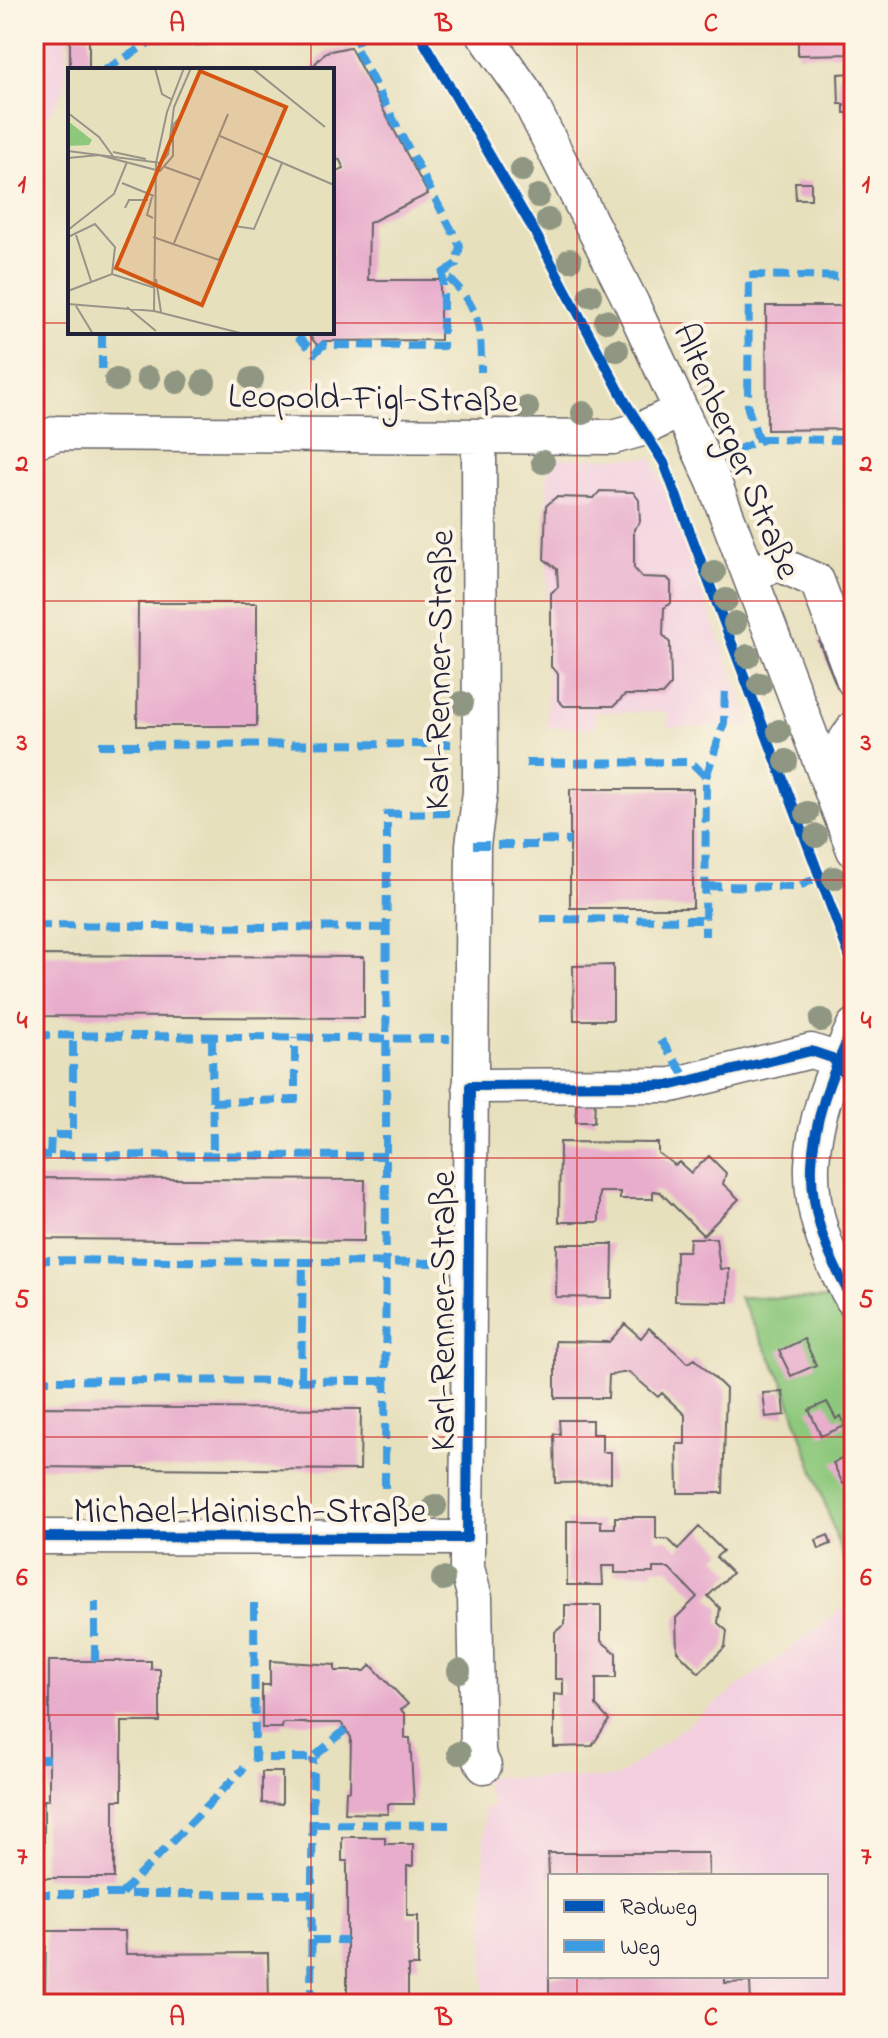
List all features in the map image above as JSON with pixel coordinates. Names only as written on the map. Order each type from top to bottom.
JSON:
[{"type":"street","name":"Altenberger Straße","points":[[484,34],[525,92]]},
{"type":"street","name":"Altenberger Straße","points":[[504,34],[525,92],[681,410],[720,495],[750,574],[839,766],[854,850]]},
{"type":"street","name":"Leopold-Figl-Straße","points":[[46,437],[613,437],[642,429],[681,410]]},
{"type":"street","name":"Karl-Renner-Straße","points":[[479,437],[480,792],[473,845],[467,1568],[475,1598],[478,1754],[484,1766]]},
{"type":"street","points":[[750,574],[779,564],[817,581],[842,616],[854,681]]},
{"type":"street","points":[[839,766],[854,728]]},
{"type":"street","points":[[854,1026],[837,1067],[815,1137],[810,1188],[813,1209],[826,1249],[854,1302]]},
{"type":"street","points":[[470,1086],[672,1085],[811,1051],[832,1058],[837,1067]]},
{"type":"street","name":"Michael-Hainisch-Straße","points":[[34,1537],[467,1538]]},
{"type":"shaded area","points":[[34,34],[66,34],[65,88],[46,120],[34,127]]},
{"type":"shaded area","points":[[547,458],[652,458],[753,727],[668,727],[668,712],[596,712],[595,729],[547,727]]},
{"type":"shaded area","points":[[854,1600],[854,2004],[484,2004],[484,1809],[493,1805],[482,1777],[616,1778]]},
{"type":"green space","points":[[739,1297],[835,1299],[854,1331],[851,1581],[783,1381]]},
{"type":"building","points":[[798,34],[854,34],[854,54],[798,55]]},
{"type":"building","points":[[70,36],[89,36],[89,68],[70,68]]},
{"type":"building","points":[[350,47],[428,194],[369,223],[368,280],[440,280],[440,340],[323,341],[318,346],[308,334],[334,334],[334,172],[344,168],[339,159],[334,161],[334,68],[311,68],[326,52]]},
{"type":"building","points":[[854,73],[854,113],[844,113],[844,104],[839,104],[838,74]]},
{"type":"building","points":[[795,182],[811,182],[811,199],[796,199]]},
{"type":"building","points":[[766,306],[854,306],[854,429],[767,430]]},
{"type":"building","points":[[600,491],[633,492],[639,500],[640,522],[634,529],[634,568],[642,577],[667,578],[671,582],[671,603],[664,608],[663,635],[670,643],[671,685],[662,695],[625,695],[614,706],[564,706],[558,700],[558,673],[551,667],[551,593],[558,587],[557,569],[544,559],[546,506],[556,497],[594,498]]},
{"type":"building","points":[[850,575],[854,576],[854,680],[837,687],[819,642],[849,630]]},
{"type":"building","points":[[138,603],[257,603],[257,726],[137,726]]},
{"type":"building","points":[[570,789],[693,789],[693,908],[570,908]]},
{"type":"building","points":[[34,955],[364,957],[364,1018],[34,1016]]},
{"type":"building","points":[[613,965],[613,1020],[574,1020],[573,966]]},
{"type":"building","points":[[576,1102],[595,1102],[594,1122],[576,1122]]},
{"type":"building","points":[[560,1142],[658,1143],[658,1153],[675,1165],[679,1162],[691,1173],[709,1156],[726,1173],[723,1184],[739,1199],[703,1235],[660,1192],[653,1191],[653,1199],[620,1199],[620,1192],[599,1192],[599,1222],[559,1222]]},
{"type":"building","points":[[34,1178],[365,1180],[364,1241],[34,1239]]},
{"type":"building","points":[[690,1238],[716,1238],[720,1269],[729,1269],[728,1302],[675,1301],[676,1251],[689,1251]]},
{"type":"building","points":[[557,1244],[613,1244],[612,1298],[556,1297]]},
{"type":"building","points":[[625,1324],[641,1338],[649,1328],[688,1363],[695,1359],[726,1389],[723,1493],[678,1493],[677,1444],[685,1444],[685,1415],[662,1393],[658,1397],[629,1372],[609,1375],[608,1398],[555,1398],[555,1341],[609,1342]]},
{"type":"building","points":[[804,1339],[816,1365],[791,1376],[779,1351]]},
{"type":"building","points":[[783,1392],[785,1415],[766,1417],[763,1393]]},
{"type":"building","points":[[827,1402],[836,1419],[841,1416],[845,1426],[821,1436],[809,1410]]},
{"type":"building","points":[[34,1407],[361,1409],[360,1470],[34,1467]]},
{"type":"building","points":[[559,1420],[592,1420],[592,1434],[602,1434],[602,1452],[611,1452],[611,1482],[555,1483],[554,1434],[560,1434]]},
{"type":"building","points":[[854,1453],[854,1479],[843,1484],[833,1463]]},
{"type":"building","points":[[615,1517],[656,1517],[656,1539],[668,1539],[678,1549],[699,1527],[723,1551],[716,1557],[732,1573],[708,1596],[720,1608],[718,1623],[727,1631],[725,1647],[699,1673],[677,1651],[676,1618],[697,1597],[669,1568],[653,1568],[653,1573],[615,1573],[615,1566],[602,1566],[603,1585],[567,1585],[567,1521],[601,1521],[601,1528],[615,1528]]},
{"type":"building","points":[[828,1535],[831,1544],[819,1549],[816,1540]]},
{"type":"building","points":[[565,1605],[601,1605],[601,1641],[616,1653],[616,1678],[596,1678],[596,1706],[609,1720],[592,1746],[554,1747],[554,1694],[563,1695],[563,1679],[555,1679],[555,1632],[565,1624]]},
{"type":"building","points":[[49,1661],[151,1661],[151,1669],[160,1669],[160,1722],[122,1722],[122,1800],[114,1800],[114,1878],[44,1878],[44,1800],[49,1800]]},
{"type":"building","points":[[270,1661],[335,1665],[335,1671],[365,1671],[371,1665],[408,1704],[401,1710],[405,1714],[405,1738],[410,1738],[414,1804],[388,1804],[388,1814],[345,1813],[346,1791],[350,1790],[351,1737],[341,1723],[283,1723],[282,1728],[262,1728],[262,1685],[270,1685]]},
{"type":"building","points":[[262,1772],[282,1772],[282,1804],[262,1803]]},
{"type":"building","points":[[342,1837],[385,1837],[385,1844],[413,1844],[413,1866],[407,1866],[407,1916],[418,1916],[418,1966],[408,1966],[408,2004],[347,2004],[347,1861],[342,1861]]},
{"type":"building","points":[[548,1853],[708,1853],[709,1874],[549,1874]]},
{"type":"building","points":[[46,1931],[125,1931],[126,1954],[268,1953],[269,2004],[45,2001]]},
{"type":"building","points":[[549,1978],[725,1978],[725,1983],[750,1982],[751,2004],[549,2004]]},
{"type":"marked path","points":[[367,35],[353,43],[460,246],[456,264],[443,273],[465,295],[476,317],[481,372]]},
{"type":"marked path","points":[[108,68],[149,43],[215,42]]},
{"type":"marked path","points":[[297,336],[315,353],[323,345],[443,346],[443,273]]},
{"type":"marked path","points":[[759,441],[748,409],[749,275],[854,277]]},
{"type":"marked path","points":[[102,334],[102,369]]},
{"type":"marked path","points":[[736,450],[764,439],[854,440]]},
{"type":"marked path","points":[[706,777],[724,723],[725,685]]},
{"type":"marked path","points":[[99,745],[453,744]]},
{"type":"marked path","points":[[526,763],[691,762],[706,777],[705,936]]},
{"type":"marked path","points":[[385,1488],[387,814],[452,813]]},
{"type":"marked path","points":[[541,840],[570,841]]},
{"type":"marked path","points":[[473,845],[540,845]]},
{"type":"marked path","points":[[705,886],[797,887],[819,877]]},
{"type":"marked path","points":[[541,919],[705,920]]},
{"type":"marked path","points":[[34,925],[387,928]]},
{"type":"marked path","points":[[34,1035],[450,1039]]},
{"type":"marked path","points":[[50,1155],[51,1135],[73,1135],[73,1036]]},
{"type":"marked path","points":[[212,1037],[213,1156]]},
{"type":"marked path","points":[[212,1102],[295,1100],[295,1037]]},
{"type":"marked path","points":[[661,1040],[689,1082]]},
{"type":"marked path","points":[[34,1155],[386,1156]]},
{"type":"marked path","points":[[34,1260],[449,1263]]},
{"type":"marked path","points":[[301,1381],[303,1262]]},
{"type":"marked path","points":[[34,1380],[385,1381]]},
{"type":"marked path","points":[[95,1602],[95,1661]]},
{"type":"marked path","points":[[254,1603],[255,1758],[313,1758],[346,1729]]},
{"type":"marked path","points":[[311,2004],[313,1758]]},
{"type":"marked path","points":[[34,1759],[49,1759]]},
{"type":"marked path","points":[[121,1894],[244,1768]]},
{"type":"marked path","points":[[313,1824],[451,1825]]},
{"type":"marked path","points":[[34,1841],[44,1840]]},
{"type":"marked path","points":[[34,1894],[312,1894]]},
{"type":"marked path","points":[[312,1940],[347,1940]]},
{"type":"marked path","points":[[269,1999],[311,2000]]},
{"type":"cycle path","points":[[419,34],[537,236],[627,405],[664,463],[854,968]]},
{"type":"cycle path","points":[[854,1026],[824,1099],[812,1165],[814,1197],[821,1230],[834,1265],[854,1302]]},
{"type":"cycle path","points":[[34,1537],[467,1538],[470,1086],[672,1085],[811,1051],[832,1058],[854,1086]]}]
